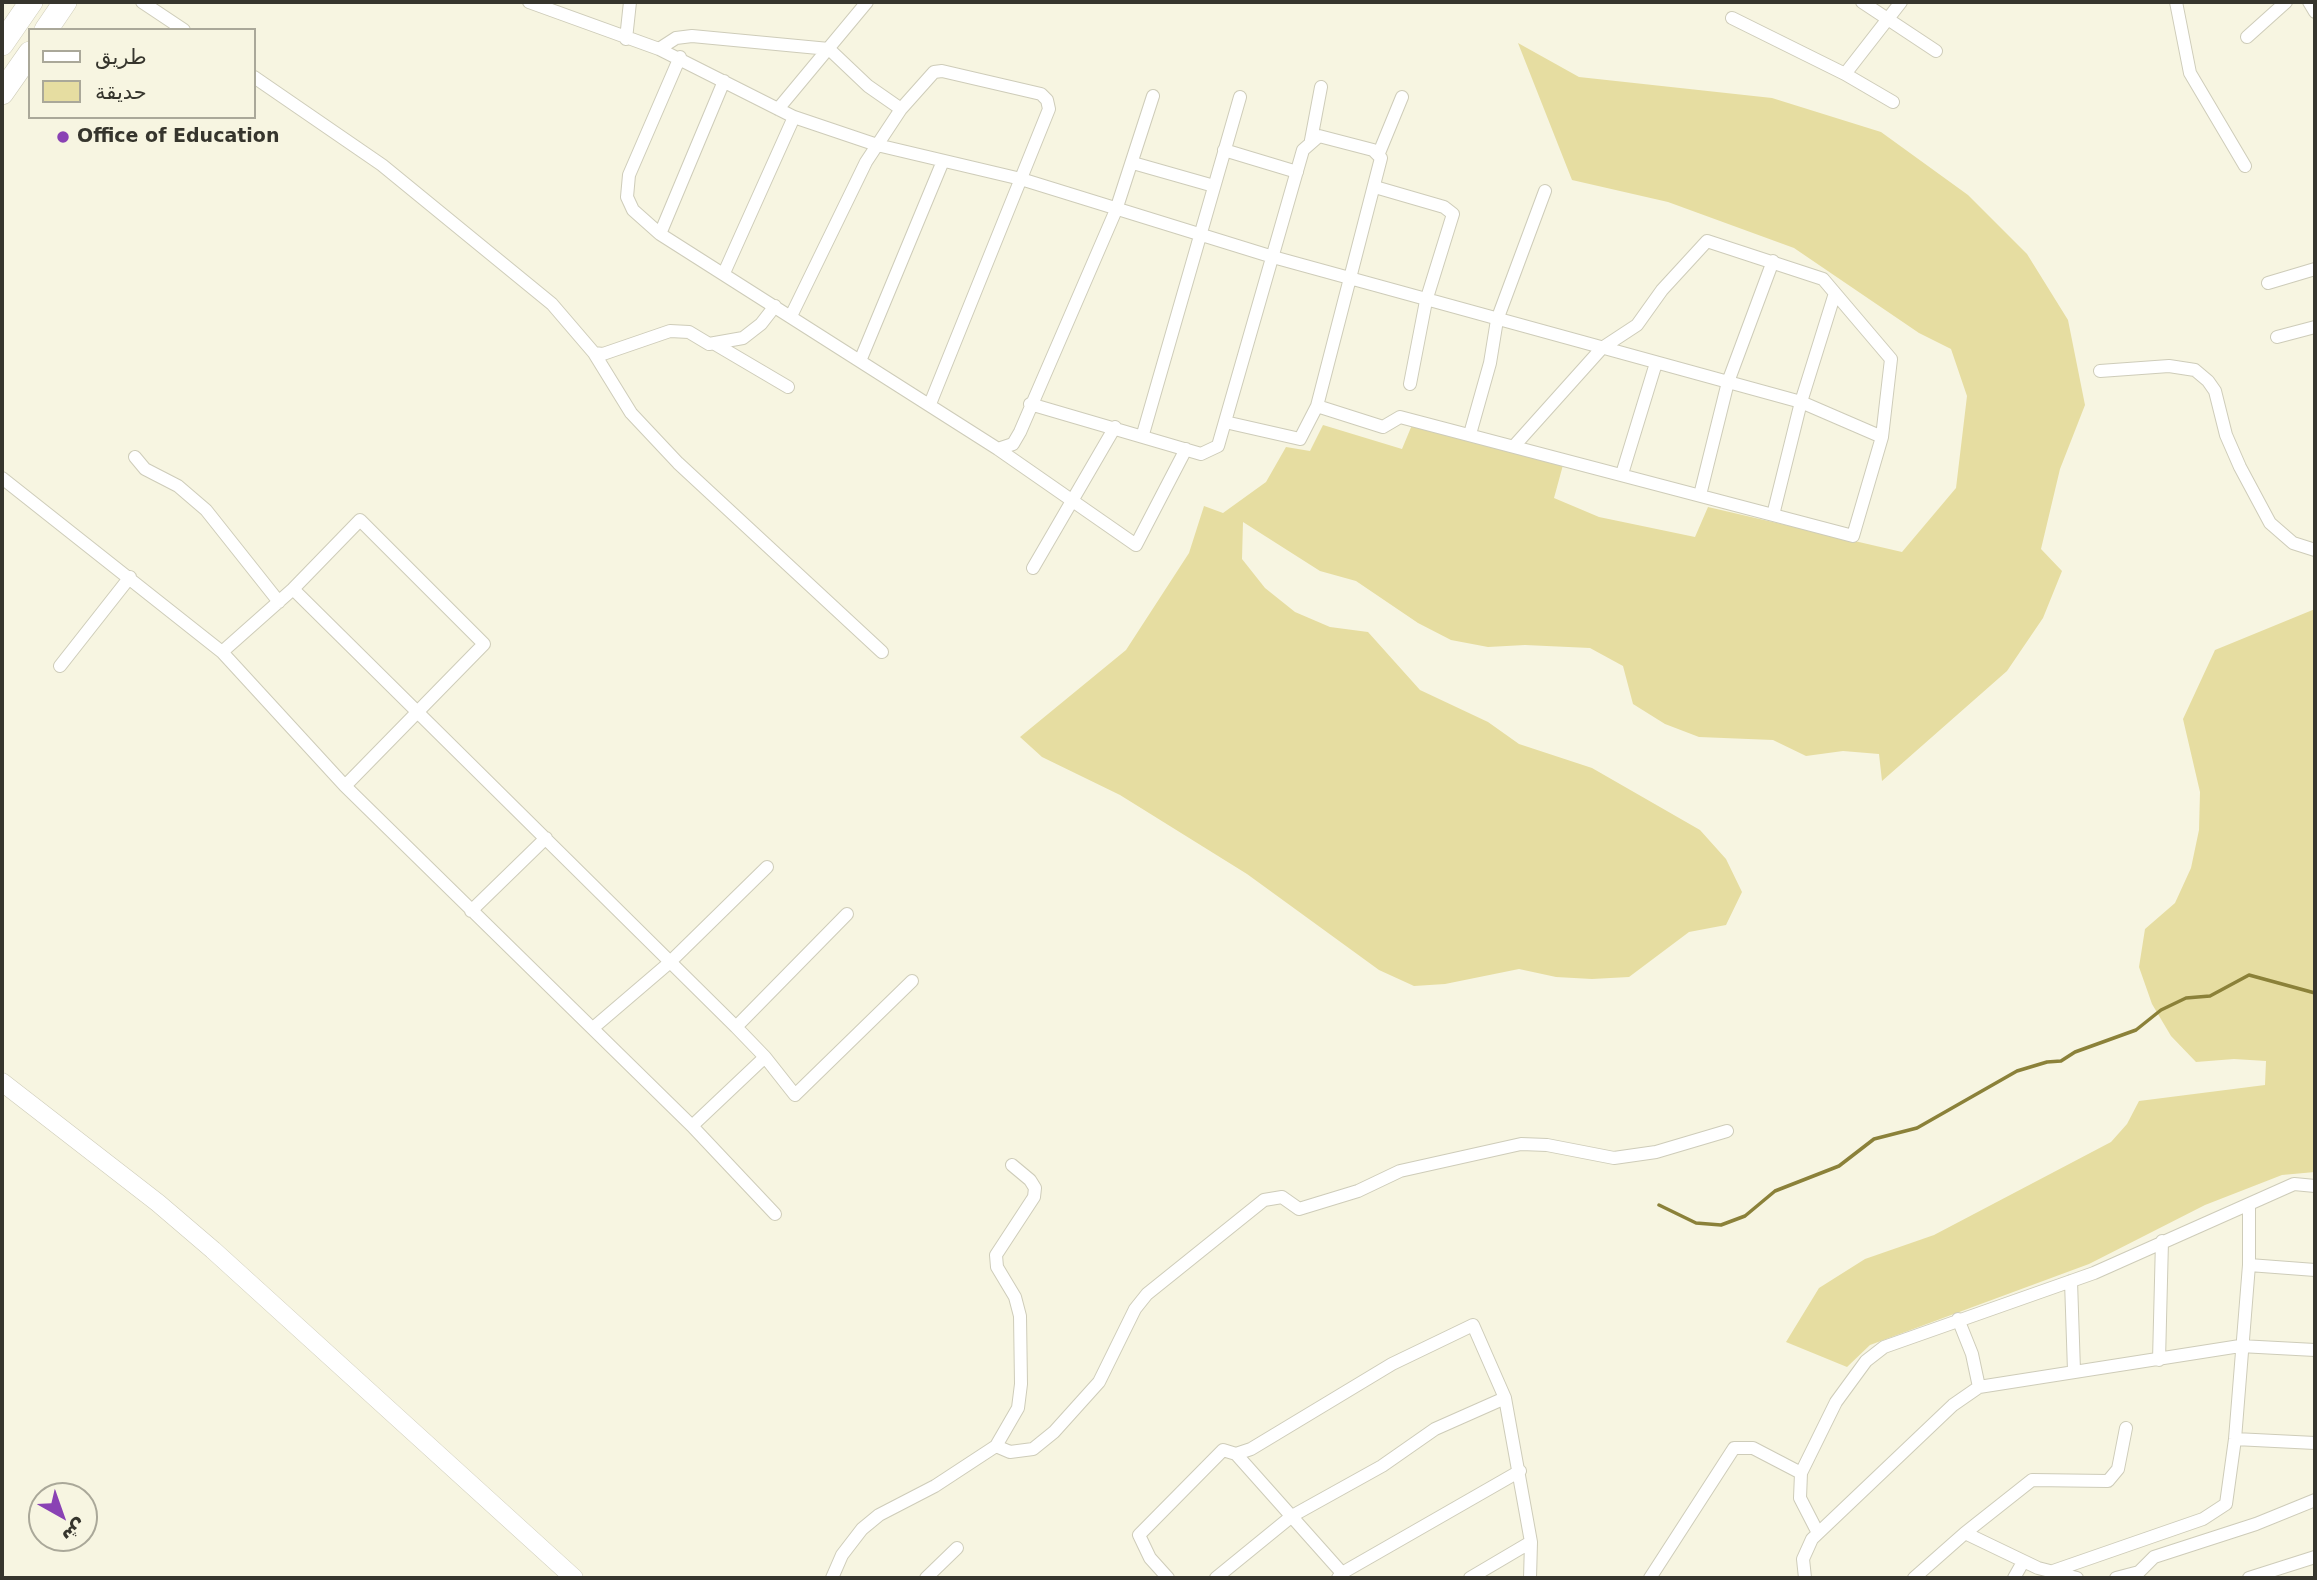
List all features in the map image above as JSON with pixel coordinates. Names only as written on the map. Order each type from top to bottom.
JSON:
[{"type":"highway","points":[[2,44],[31,2]]},
{"type":"highway","points":[[47,28],[65,2]]},
{"type":"highway","points":[[2,93],[28,56]]},
{"type":"street","points":[[142,2],[181,28]]},
{"type":"street","points":[[529,2],[680,57],[794,117],[877,145],[1021,180],[1426,301],[1801,402],[1882,437]]},
{"type":"street","points":[[626,39],[630,2]]},
{"type":"street","points":[[778,109],[867,2]]},
{"type":"street","points":[[1862,2],[1936,51]]},
{"type":"street","points":[[1845,74],[1901,2]]},
{"type":"street","points":[[2176,2],[2190,73],[2245,166]]},
{"type":"street","points":[[2247,37],[2286,2]]},
{"type":"street","points":[[2309,2],[2315,12]]},
{"type":"street","points":[[1732,18],[1845,74],[1893,102]]},
{"type":"street","points":[[659,49],[676,38],[692,36],[829,48],[868,86],[901,109]]},
{"type":"street","points":[[680,57],[626,186],[633,210],[660,234],[930,404],[1136,545],[1186,449]]},
{"type":"street","points":[[791,316],[860,172],[901,109],[934,72],[942,71],[1041,94],[1047,100],[1049,109],[930,404]]},
{"type":"street","points":[[256,78],[382,165],[552,304],[594,353],[631,413],[678,463],[882,652]]},
{"type":"street","points":[[660,234],[724,81]]},
{"type":"street","points":[[1311,140],[1321,87]]},
{"type":"street","points":[[998,449],[1013,444],[1116,210],[1153,96]]},
{"type":"street","points":[[1143,434],[1240,97]]},
{"type":"street","points":[[1225,422],[1300,439],[1317,406],[1349,277],[1376,187],[1381,163],[1379,153],[1402,97]]},
{"type":"street","points":[[724,273],[794,117]]},
{"type":"street","points":[[1030,404],[1143,434],[1201,454],[1218,446],[1303,150],[1311,140],[1320,136],[1379,153]]},
{"type":"street","points":[[1224,150],[1297,172]]},
{"type":"street","points":[[860,361],[943,160]]},
{"type":"street","points":[[1133,163],[1214,186]]},
{"type":"street","points":[[1376,187],[1444,207],[1453,214],[1426,301],[1410,384]]},
{"type":"street","points":[[1469,434],[1490,363],[1497,320],[1545,191]]},
{"type":"street","points":[[1317,406],[1383,427],[1399,417],[1515,445],[1853,536],[1882,437],[1891,359],[1823,279],[1707,241],[1662,290],[1637,325],[1602,348],[1515,445]]},
{"type":"street","points":[[1700,495],[1728,382],[1773,261]]},
{"type":"street","points":[[2268,283],[2315,269]]},
{"type":"street","points":[[1773,515],[1801,402],[1835,293]]},
{"type":"street","points":[[594,353],[603,354],[670,331],[689,332],[709,345],[743,338],[761,324],[775,306]]},
{"type":"street","points":[[2277,337],[2314,331]]},
{"type":"street","points":[[715,344],[788,387]]},
{"type":"street","points":[[1622,474],[1656,363]]},
{"type":"street","points":[[2100,371],[2169,366],[2194,370],[2208,381],[2215,391],[2226,435],[2270,523],[2293,543],[2315,550]]},
{"type":"street","points":[[1033,568],[1115,427]]},
{"type":"street","points":[[135,457],[145,469],[178,486],[206,510],[279,601]]},
{"type":"street","points":[[2,478],[222,652],[345,786],[692,1126],[775,1214]]},
{"type":"street","points":[[222,652],[293,590],[360,520],[484,644],[419,714],[345,786]]},
{"type":"street","points":[[60,666],[130,577]]},
{"type":"street","points":[[293,590],[736,1027],[765,1057],[795,1095],[912,981]]},
{"type":"street","points":[[471,911],[546,838]]},
{"type":"street","points":[[593,1028],[669,963],[767,867]]},
{"type":"street","points":[[736,1027],[847,914]]},
{"type":"street","points":[[692,1126],[765,1057]]},
{"type":"street","points":[[2,1082],[158,1203],[574,1578]]},
{"type":"street","points":[[996,1446],[1010,1452],[1033,1449],[1055,1432],[1099,1382],[1135,1309],[1147,1294],[1264,1200],[1282,1198],[1299,1209],[1359,1191],[1400,1171],[1521,1144],[1547,1145],[1614,1158],[1656,1152],[1727,1131]]},
{"type":"street","points":[[832,1578],[842,1555],[862,1529],[878,1515],[935,1486],[996,1446],[1018,1408],[1021,1384],[1020,1316],[1015,1297],[997,1267],[996,1255],[1034,1197],[1035,1188],[1012,1164]]},
{"type":"street","points":[[1818,1533],[1800,1497],[1801,1472],[1836,1402],[1866,1361],[1884,1347],[2071,1281],[2294,1184],[2315,1186]]},
{"type":"street","points":[[2053,1571],[2203,1519],[2223,1508],[2227,1501],[2235,1439],[2240,1346],[2249,1265],[2249,1204]]},
{"type":"street","points":[[2159,1360],[2162,1241]]},
{"type":"street","points":[[2249,1265],[2315,1270]]},
{"type":"street","points":[[2071,1281],[2074,1371]]},
{"type":"street","points":[[1958,1319],[1972,1354],[1979,1387]]},
{"type":"street","points":[[1236,1454],[1251,1449],[1392,1364],[1465,1326],[1472,1325],[1477,1329],[1505,1398],[1531,1542],[1530,1578]]},
{"type":"street","points":[[1805,1578],[1803,1559],[1812,1539],[1953,1405],[1979,1387],[2240,1346],[2315,1350]]},
{"type":"street","points":[[1216,1578],[1292,1516],[1382,1466],[1435,1429],[1505,1398]]},
{"type":"street","points":[[1914,1578],[2032,1480],[2108,1481],[2118,1469],[2126,1428]]},
{"type":"street","points":[[2235,1439],[2315,1443]]},
{"type":"street","points":[[1650,1578],[1734,1448],[1753,1448],[1801,1472]]},
{"type":"street","points":[[1168,1578],[1150,1558],[1139,1535],[1223,1450],[1228,1449],[1236,1454],[1349,1575],[1520,1471]]},
{"type":"street","points":[[2118,1578],[2139,1572],[2154,1558],[2256,1524],[2315,1500]]},
{"type":"street","points":[[1965,1533],[2023,1562],[2077,1578]]},
{"type":"street","points":[[1470,1578],[1531,1542]]},
{"type":"street","points":[[926,1578],[957,1548]]},
{"type":"street","points":[[2249,1578],[2315,1557]]},
{"type":"street","points":[[2014,1578],[2023,1562]]},
{"type":"green space","points":[[1518,43],[1579,77],[1772,98],[1881,132],[1968,195],[2027,254],[2068,320],[2085,405],[2060,469],[2041,549],[2062,571],[2043,618],[2007,671],[1882,781],[1879,754],[1843,751],[1806,756],[1773,740],[1699,737],[1665,724],[1633,704],[1623,666],[1590,648],[1525,645],[1488,647],[1451,640],[1418,623],[1356,581],[1320,571],[1243,522],[1242,559],[1265,588],[1295,612],[1330,627],[1368,632],[1420,690],[1488,722],[1519,744],[1592,768],[1700,830],[1726,859],[1742,892],[1726,925],[1689,932],[1629,977],[1556,977],[1519,969],[1445,984],[1414,986],[1379,970],[1247,874],[1120,795],[1042,757],[1020,737],[1126,650],[1189,553],[1204,506],[1223,513],[1266,482],[1286,447],[1310,451],[1323,425],[1402,449],[1412,425],[1563,465],[1554,498],[1599,517],[1695,537],[1708,507],[1902,552],[1956,488],[1967,396],[1951,349],[1919,333],[1794,248],[1668,202],[1572,180]]},
{"type":"green space","points":[[2315,609],[2315,1172],[2282,1175],[2205,1205],[2089,1264],[1870,1345],[1847,1367],[1786,1342],[1819,1288],[1865,1259],[1934,1235],[2111,1142],[2127,1124],[2139,1101],[2265,1085],[2266,1061],[2234,1059],[2196,1062],[2171,1036],[2152,1004],[2139,967],[2145,929],[2175,903],[2191,868],[2199,830],[2200,792],[2183,719],[2215,650]]},
{"type":"waterway","points":[[1659,1205],[1696,1223],[1721,1225],[1745,1216],[1775,1191],[1839,1166],[1874,1139],[1917,1128],[2017,1071],[2047,1062],[2061,1061],[2075,1052],[2136,1030],[2161,1010],[2186,998],[2210,996],[2249,975],[2315,993]]},
{"type":"place","name":"Office of Education","points":[[63,137]]}]
